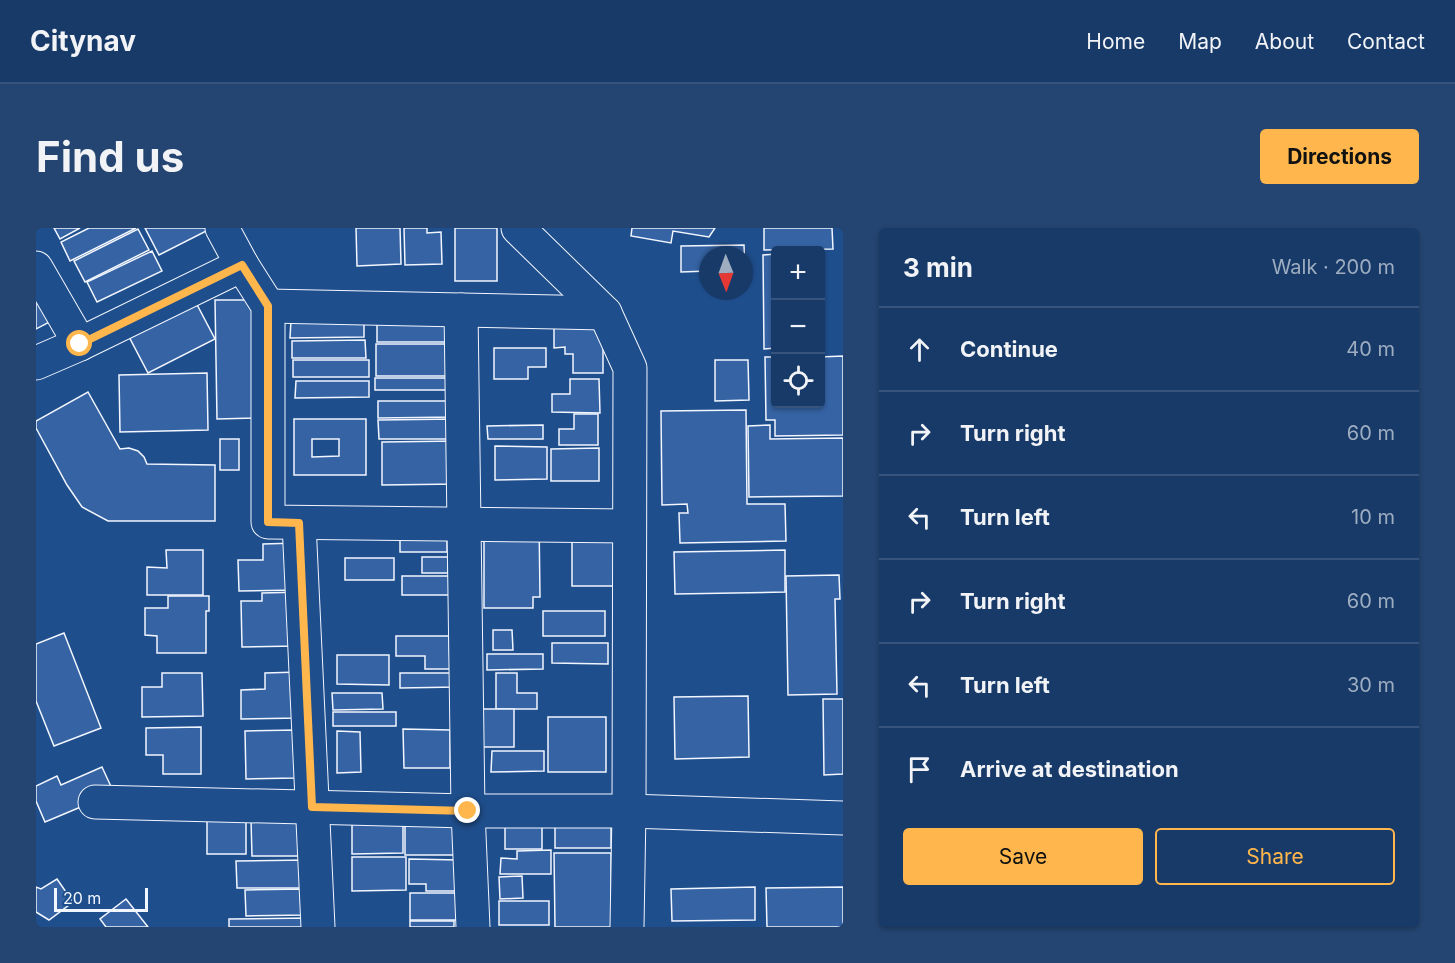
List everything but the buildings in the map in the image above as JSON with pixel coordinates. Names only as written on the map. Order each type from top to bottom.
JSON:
[{"type":"street","points":[[222,228],[268,306],[268,522],[629,526]]},
{"type":"street","points":[[518,228],[606,313],[630,368],[627,927]]},
{"type":"street","points":[[36,363],[242,265]]},
{"type":"street","points":[[36,268],[80,344]]},
{"type":"street","points":[[268,306],[606,313]]},
{"type":"street","points":[[461,310],[468,811],[473,927]]},
{"type":"street","points":[[299,523],[318,927]]},
{"type":"street","points":[[95,802],[468,811],[629,811],[843,818]]},
{"type":"route","points":[[80,344],[242,265],[268,306],[268,522],[299,523],[312,807],[468,811]]}]
